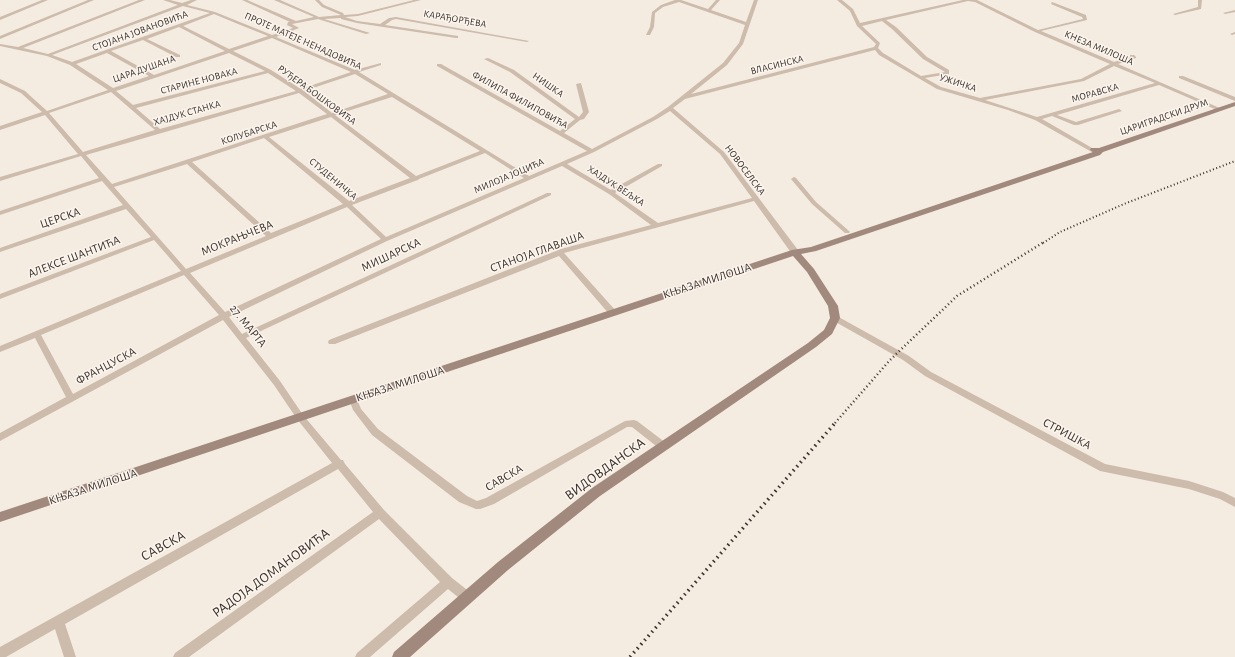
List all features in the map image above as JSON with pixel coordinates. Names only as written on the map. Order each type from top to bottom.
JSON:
[{"type":"main road","name":"ЦАРИГРАДСКИ ДРУМ","points":[[1060,164],[1235,104]]},
{"type":"main road","name":"КЊАЗА МИЛОША","points":[[2,517],[795,252],[847,232],[1060,164]]},
{"type":"main road","name":"КЊАЗА МИЛОША","points":[[795,252],[818,247],[1060,164]]},
{"type":"main road","points":[[795,252],[826,293],[833,306],[835,318]]},
{"type":"main road","name":"ВИДОВДАНСКА","points":[[399,657],[467,598],[580,505],[663,446],[821,338],[832,327],[835,318]]},
{"type":"street","points":[[0,19],[46,0]]},
{"type":"street","points":[[0,38],[92,0]]},
{"type":"street","points":[[20,48],[142,0]]},
{"type":"street","name":"ПРОТЕ МАТЕЈЕ НЕНАДОВИЋА","points":[[165,0],[214,13],[355,72],[483,152],[529,178]]},
{"type":"street","points":[[48,55],[195,0]]},
{"type":"street","points":[[244,0],[295,22],[369,12],[419,0]]},
{"type":"street","points":[[276,0],[317,18],[368,33]]},
{"type":"street","points":[[318,0],[323,6],[344,15]]},
{"type":"street","points":[[648,34],[652,27],[652,13],[662,6],[678,0],[748,24]]},
{"type":"street","points":[[709,10],[718,0]]},
{"type":"street","name":"МИЛОЈА ЈОЦИЋА","points":[[224,316],[384,240],[592,151],[670,108],[725,64],[741,43],[756,0]]},
{"type":"street","name":"УЖИЧКА","points":[[839,0],[852,10],[859,25],[878,44],[876,48],[881,54],[946,90],[982,100],[1037,119],[1096,151]]},
{"type":"street","points":[[859,25],[973,0]]},
{"type":"street","name":"КНЕЗА МИЛОША","points":[[973,0],[1037,31],[1219,109]]},
{"type":"street","points":[[1175,14],[1200,8],[1200,0]]},
{"type":"street","points":[[1037,31],[1085,20],[1084,16],[1052,3]]},
{"type":"street","points":[[1225,13],[1235,11]]},
{"type":"street","name":"СТОЈАНА ЈОВАНОВИЋА","points":[[72,64],[109,52],[214,13]]},
{"type":"street","points":[[336,16],[356,22],[382,24],[456,37]]},
{"type":"street","name":"КАРАЂОРЂЕВА","points":[[382,24],[396,18],[527,41]]},
{"type":"street","points":[[883,20],[894,28],[922,55],[947,71],[947,73],[922,77]]},
{"type":"street","name":"ЦАРА ДУШАНА","points":[[0,128],[297,28],[289,24],[295,22]]},
{"type":"street","name":"РУЂЕРА БОШКОВИЋА","points":[[180,26],[269,71],[300,91],[416,179]]},
{"type":"street","points":[[144,39],[178,56]]},
{"type":"street","points":[[0,45],[48,55],[72,64],[112,90],[159,131]]},
{"type":"street","name":"ВЛАСИНСКА","points":[[682,97],[876,48]]},
{"type":"street","points":[[109,52],[154,76]]},
{"type":"street","points":[[982,100],[1082,80],[1113,64],[1134,57],[1132,56]]},
{"type":"street","name":"НИШКА","points":[[486,59],[512,71],[578,119]]},
{"type":"street","name":"ХАЈДУК СТАНКА","points":[[0,179],[159,131],[300,91],[379,64]]},
{"type":"street","name":"ФИЛИПА ФИЛИПОВИЋА","points":[[440,65],[592,151]]},
{"type":"street","name":"СТАРИНЕ НОВАКА","points":[[133,108],[269,71]]},
{"type":"street","points":[[1181,76],[1235,99]]},
{"type":"street","name":"27. МАРТА","points":[[0,81],[23,92],[45,112],[81,154],[112,186],[184,272],[242,337],[300,417],[340,463],[380,513],[448,582],[467,598]]},
{"type":"street","points":[[561,133],[578,119],[582,118],[586,112],[579,84]]},
{"type":"street","name":"МОРАВСКА","points":[[1037,119],[1158,84]]},
{"type":"street","name":"КОЛУБАРСКА","points":[[112,186],[392,95]]},
{"type":"street","name":"НОВОСЕЛСКА","points":[[670,108],[722,152],[795,252]]},
{"type":"street","points":[[1053,115],[1076,124],[1119,111]]},
{"type":"street","name":"СТУДЕНИЧКА","points":[[266,137],[348,204],[384,240]]},
{"type":"street","name":"МОКРАЊЧЕВА","points":[[0,349],[348,204],[483,152]]},
{"type":"street","points":[[189,162],[270,236]]},
{"type":"street","name":"ХАЈДУК ВЕЉКА","points":[[563,164],[611,193],[657,226]]},
{"type":"street","points":[[611,193],[660,165]]},
{"type":"street","points":[[0,213],[104,178]]},
{"type":"street","points":[[794,179],[814,203],[847,232]]},
{"type":"street","name":"МИШАРСКА","points":[[242,337],[549,194]]},
{"type":"street","name":"СТАНОЈА ГЛАВАША","points":[[332,342],[560,253],[755,199]]},
{"type":"street","name":"ЦЕРСКА","points":[[0,250],[128,206]]},
{"type":"street","name":"АЛЕКСЕ ШАНТИЋА","points":[[0,297],[156,237]]},
{"type":"street","points":[[560,253],[613,313]]},
{"type":"street","name":"ФРАНЦУСКА","points":[[0,437],[224,316]]},
{"type":"street","name":"СТРИШКА","points":[[835,318],[900,354],[928,374],[1103,468],[1189,485],[1223,496],[1235,503]]},
{"type":"street","points":[[36,333],[71,398]]},
{"type":"street","name":"САВСКА","points":[[353,400],[357,410],[375,432],[463,498],[476,505],[490,501],[625,424],[634,423],[663,446]]},
{"type":"street","name":"САВСКА","points":[[0,654],[340,463]]},
{"type":"street","name":"РАДОЈА ДОМАНОВИЋА","points":[[179,657],[380,513]]},
{"type":"street","points":[[361,657],[448,582]]},
{"type":"street","points":[[58,621],[70,657]]},
{"type":"railway","points":[[1043,243],[1060,232],[1124,204],[1235,161]]},
{"type":"railway","points":[[835,423],[890,360],[957,296],[1044,242]]},
{"type":"railway","points":[[630,657],[836,422]]}]
